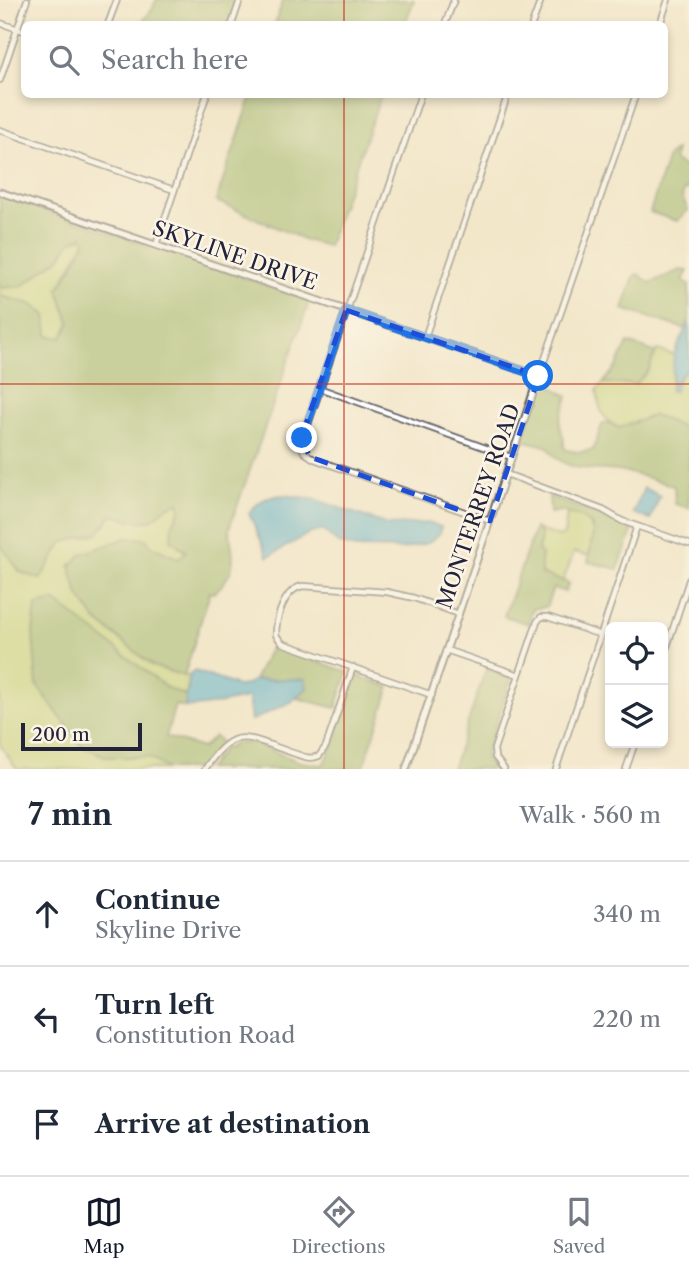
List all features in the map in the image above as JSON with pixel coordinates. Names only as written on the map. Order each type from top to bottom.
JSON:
[{"type":"street","points":[[0,80],[27,0]]},
{"type":"street","points":[[109,21],[117,0]]},
{"type":"street","points":[[233,21],[240,0]]},
{"type":"street","points":[[446,21],[454,0]]},
{"type":"street","points":[[533,21],[541,0]]},
{"type":"street","points":[[661,21],[668,0]]},
{"type":"street","points":[[0,23],[21,30]]},
{"type":"street","points":[[156,245],[206,98]]},
{"type":"street","points":[[420,98],[301,443],[304,452],[314,459],[490,521]]},
{"type":"street","points":[[425,337],[507,98]]},
{"type":"street","name":"MONTERREY ROAD","points":[[407,769],[538,376],[635,98]]},
{"type":"street","points":[[0,130],[174,190]]},
{"type":"street","name":"SKYLINE DRIVE","points":[[0,192],[538,376]]},
{"type":"street","points":[[320,388],[511,457]]},
{"type":"street","points":[[506,474],[603,510],[622,521],[689,544]]},
{"type":"street","points":[[556,769],[637,526]]},
{"type":"street","points":[[668,644],[689,580]]},
{"type":"street","points":[[432,695],[286,645],[279,640],[276,628],[292,589],[303,586],[387,592],[414,598],[459,614]]},
{"type":"street","points":[[504,769],[495,757],[494,750],[537,622],[541,617],[548,617],[601,635]]},
{"type":"street","points":[[446,650],[519,675]]},
{"type":"street","points":[[205,769],[224,744],[243,737],[307,758],[319,756],[325,748],[353,667]]},
{"type":"street","points":[[626,769],[633,748]]},
{"type":"highlighted area","points":[[346,310],[539,376],[490,521],[310,457],[301,438]]},
{"type":"green space","points":[[156,0],[237,0],[230,21],[143,21]]},
{"type":"green space","points":[[283,0],[414,0],[406,21],[276,21]]},
{"type":"green space","points":[[251,98],[380,98],[328,246],[305,240],[216,201]]},
{"type":"green space","points":[[676,150],[674,160],[689,170],[689,188],[684,191],[682,197],[688,210],[677,221],[650,212],[668,156]]},
{"type":"green space","points":[[0,195],[310,300],[229,529],[233,557],[231,571],[214,593],[210,592],[184,676],[153,666],[95,619],[78,594],[70,566],[82,554],[126,538],[145,539],[153,547],[179,559],[186,551],[171,540],[172,526],[181,508],[179,503],[144,521],[112,515],[98,533],[63,542],[40,579],[20,572],[0,544],[0,296],[31,304],[46,315],[48,336],[62,338],[70,323],[58,289],[85,242],[83,236],[70,242],[60,258],[22,286],[0,288]]},
{"type":"green space","points":[[84,236],[85,242],[58,289],[70,323],[62,338],[48,336],[46,315],[31,304],[0,296],[0,288],[22,286],[60,258],[70,242]]},
{"type":"green space","points":[[680,270],[688,271],[683,280],[689,285],[689,321],[685,329],[623,309],[634,276],[638,274],[650,283]]},
{"type":"green space","points":[[628,343],[655,352],[648,371],[636,384],[603,383],[617,366]]},
{"type":"green space","points":[[657,350],[674,355],[670,391],[689,365],[689,430],[654,416],[619,428],[602,413],[597,390],[603,383],[636,384],[648,371]]},
{"type":"green space","points":[[541,380],[568,396],[560,424],[566,450],[593,450],[602,425],[607,422],[619,428],[654,415],[689,430],[689,508],[675,504],[674,486],[624,472],[572,466],[555,456],[548,447],[523,440]]},
{"type":"green space","points":[[549,496],[633,529],[618,569],[588,562],[593,535],[591,524],[562,511],[550,513]]},
{"type":"green space","points":[[179,503],[181,508],[172,526],[179,547],[186,552],[179,559],[153,547],[145,539],[127,538],[111,545],[95,619],[153,666],[189,677],[186,696],[167,688],[133,664],[37,686],[83,747],[148,757],[168,769],[17,769],[0,745],[0,544],[20,572],[40,579],[63,542],[98,533],[112,515],[153,518],[165,506]]},
{"type":"green space","points":[[567,514],[588,519],[593,533],[589,556],[574,552],[563,581],[541,574],[539,530],[560,537],[564,535]]},
{"type":"green space","points":[[535,528],[539,530],[541,538],[538,550],[541,554],[541,574],[569,583],[565,592],[553,588],[546,607],[532,609],[529,624],[504,616]]},
{"type":"green space","points":[[55,601],[167,688],[186,696],[185,707],[175,705],[166,737],[203,748],[214,736],[222,743],[203,769],[168,769],[148,757],[107,757],[83,747],[37,686],[33,633],[36,605]]},
{"type":"green space","points":[[272,645],[348,672],[336,708],[296,698],[307,688],[304,679],[254,680]]},
{"type":"green space","points":[[486,669],[511,679],[485,758],[495,769],[452,769]]},
{"type":"green space","points":[[355,675],[390,687],[363,769],[208,769],[225,746],[228,749],[235,743],[254,743],[300,762],[323,765],[333,745]]},
{"type":"water","points":[[689,321],[689,365],[676,382],[675,391],[671,391],[674,355]]},
{"type":"water","points":[[644,488],[660,496],[650,520],[633,513]]},
{"type":"water","points":[[285,495],[314,499],[388,525],[430,523],[441,527],[440,533],[428,543],[403,549],[355,548],[339,544],[323,530],[308,534],[268,557],[249,513],[265,499]]},
{"type":"water","points":[[195,671],[238,686],[254,680],[305,679],[307,688],[291,702],[251,721],[248,698],[208,706],[185,707],[190,674]]},
{"type":"route","points":[[302,438],[346,310],[538,376]]}]
